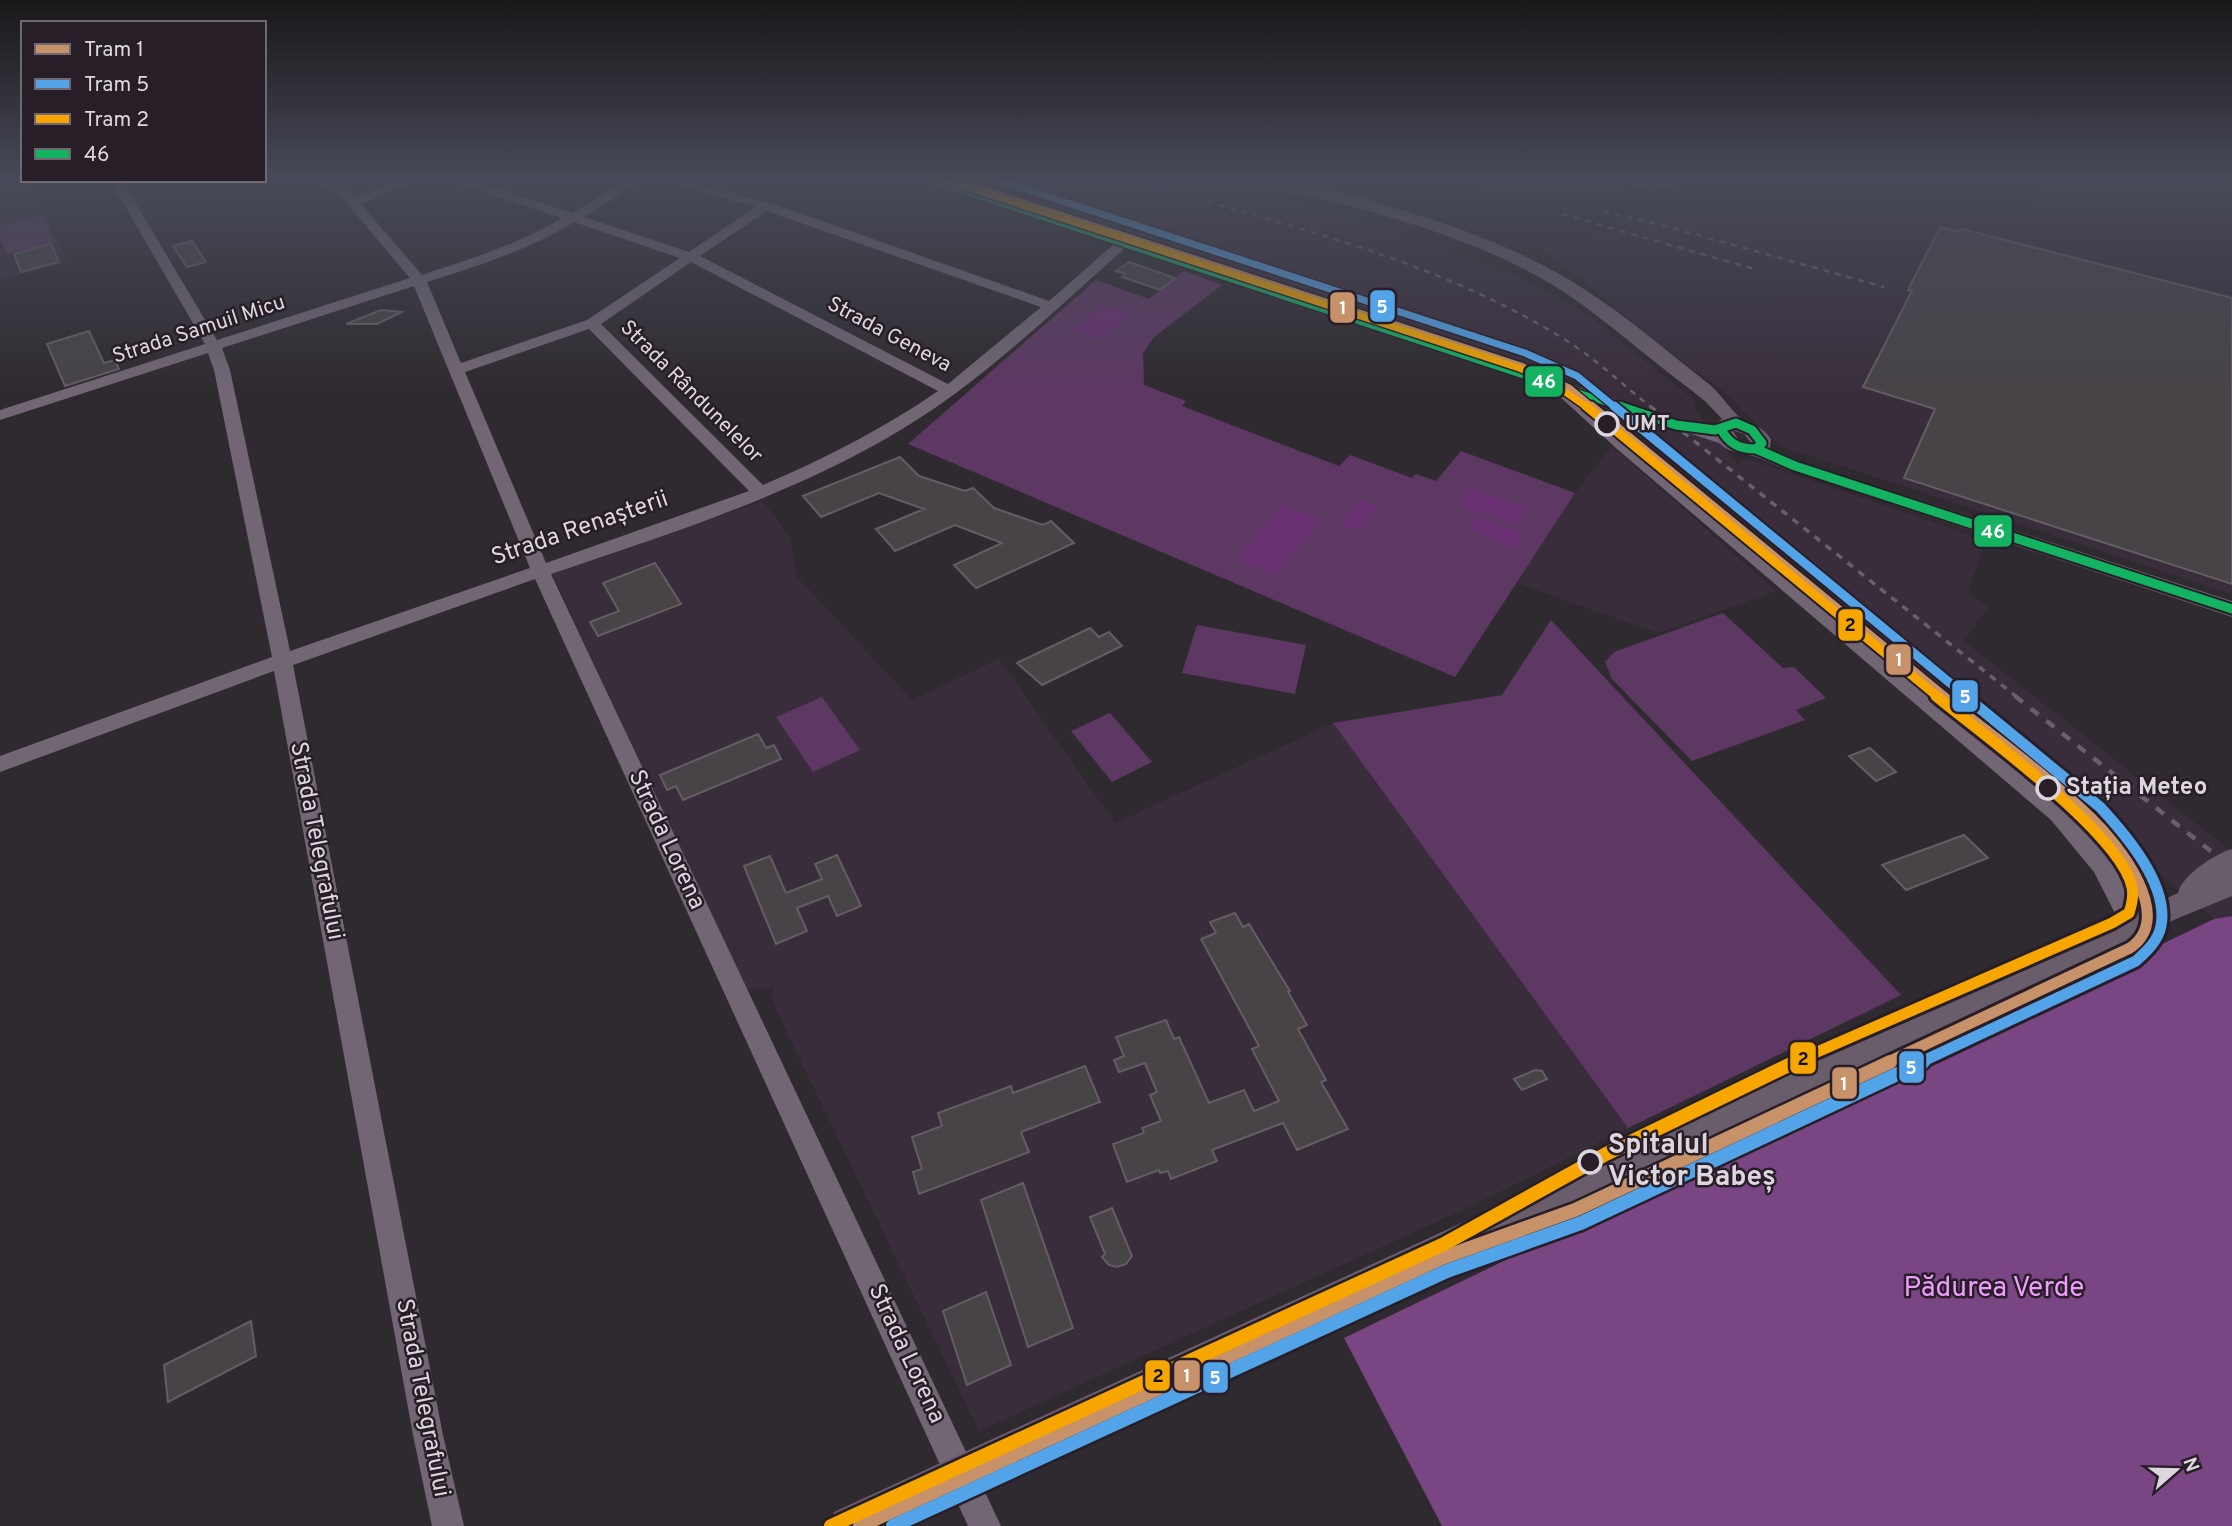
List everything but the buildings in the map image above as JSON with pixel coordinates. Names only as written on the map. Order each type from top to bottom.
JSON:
[{"type":"main road","points":[[1468,250],[1605,314],[1713,400],[1728,432],[1744,449],[1756,449],[1795,466],[2232,609]]},
{"type":"main road","points":[[2166,911],[2232,860]]},
{"type":"main road","points":[[848,1526],[2133,926],[2232,884]]},
{"type":"street","name":"Strada Telegrafului","points":[[157,250],[214,348],[222,370],[282,660],[428,1435],[448,1526]]},
{"type":"street","name":"Strada Lorena","points":[[394,250],[419,280],[540,571],[985,1526]]},
{"type":"street","name":"Strada Samuil Micu","points":[[8,413],[214,348],[504,250]]},
{"type":"street","name":"Strada Geneva","points":[[670,250],[691,257],[950,391]]},
{"type":"street","points":[[458,369],[592,323],[701,250]]},
{"type":"street","points":[[891,250],[1051,306]]},
{"type":"street","name":"Strada Renașterii","points":[[3,763],[282,660],[540,571],[759,491],[834,459],[887,431],[950,391],[1115,250]]},
{"type":"street","points":[[1140,250],[1555,394],[1623,446],[2059,814],[2090,847],[2118,894],[2133,926]]},
{"type":"street","name":"Strada Rândunelelor","points":[[592,323],[759,491]]},
{"type":"street","points":[[1412,352],[1555,394],[1694,430],[1728,432]]},
{"type":"shaded area","points":[[0,250],[62,250],[67,262],[0,280]]},
{"type":"shaded area","points":[[5,250],[22,250],[7,254]]},
{"type":"shaded area","points":[[1184,250],[1444,250],[1510,273],[1580,309],[1695,400],[1696,411],[1739,466],[1745,458],[1986,540],[1967,594],[1989,606],[1964,641],[2232,852],[2232,916],[2214,919],[1585,385],[1406,321]]},
{"type":"shaded area","points":[[1544,250],[2232,250],[2232,594],[1780,446],[1721,390],[1668,351]]},
{"type":"shaded area","points":[[1184,271],[1222,285],[1154,337],[1143,353],[1144,385],[1186,401],[1182,406],[1339,466],[1350,455],[1412,478],[1416,474],[1436,481],[1461,451],[1575,493],[1455,677],[908,444],[1096,280],[1149,299]]},
{"type":"shaded area","points":[[1105,305],[1132,314],[1101,339],[1073,329]]},
{"type":"shaded area","points":[[1612,446],[1776,591],[1658,633],[1516,583],[1575,493]]},
{"type":"shaded area","points":[[1471,488],[1527,508],[1515,525],[1459,504]]},
{"type":"shaded area","points":[[1361,500],[1378,507],[1358,530],[1341,524]]},
{"type":"shaded area","points":[[763,501],[790,537],[797,577],[912,700],[999,659],[1115,823],[1333,723],[1628,1128],[1467,1208],[979,1431],[771,999],[774,988],[743,989],[552,572]]},
{"type":"shaded area","points":[[1282,505],[1321,519],[1277,575],[1237,560]]},
{"type":"shaded area","points":[[1478,516],[1524,534],[1514,548],[1468,529]]},
{"type":"shaded area","points":[[1723,613],[1783,668],[1794,667],[1826,698],[1796,710],[1805,720],[1692,761],[1612,679],[1605,662],[1614,652]]},
{"type":"shaded area","points":[[1551,620],[1901,995],[1628,1128],[1333,723],[1502,695]]},
{"type":"shaded area","points":[[1197,625],[1306,645],[1295,694],[1182,673]]},
{"type":"shaded area","points":[[822,697],[860,750],[813,772],[776,717]]},
{"type":"shaded area","points":[[1110,713],[1152,762],[1112,782],[1071,731]]},
{"type":"green space","name":"Pădurea Verde","points":[[2232,916],[2232,1526],[1442,1526],[1344,1338],[2214,919]]},
{"type":"railway","points":[[1368,250],[1461,285],[1513,310],[1575,346],[1652,408]]},
{"type":"railway","points":[[1688,250],[1754,269]]},
{"type":"railway","points":[[1752,250],[1884,287]]},
{"type":"railway","points":[[1650,406],[2017,697]]},
{"type":"railway","points":[[2015,696],[2232,868]]},
{"type":"tram line","name":"2","points":[[831,1526],[1444,1244],[1606,1154],[1772,1072],[2112,923],[2129,913],[2133,900],[2132,886],[2117,856],[2073,809],[1581,402],[1548,380],[1519,368],[1160,250]]},
{"type":"tram line","name":"1","points":[[860,1526],[1442,1258],[1575,1210],[1625,1187],[2130,948],[2146,933],[2149,919],[2141,888],[2122,856],[2091,818],[1569,388],[1521,366],[1168,250]]},
{"type":"tram line","name":"5","points":[[893,1526],[1447,1271],[1581,1223],[2136,961],[2153,945],[2161,926],[2161,905],[2143,861],[2100,807],[1577,376],[1525,353],[1212,250]]},
{"type":"transit line","name":"46","points":[[1145,250],[1676,425],[1715,430],[1736,423],[1752,430],[1762,443],[1756,449],[1745,449],[1731,443],[1721,429]]},
{"type":"transit line","name":"46","points":[[1756,449],[1795,466],[2232,609]]},
{"type":"place","name":"UMT","points":[[1607,424]]},
{"type":"place","name":"Stația Meteo","points":[[2048,788]]},
{"type":"place","name":"Spitalul Victor Babeș","points":[[1590,1162]]}]
